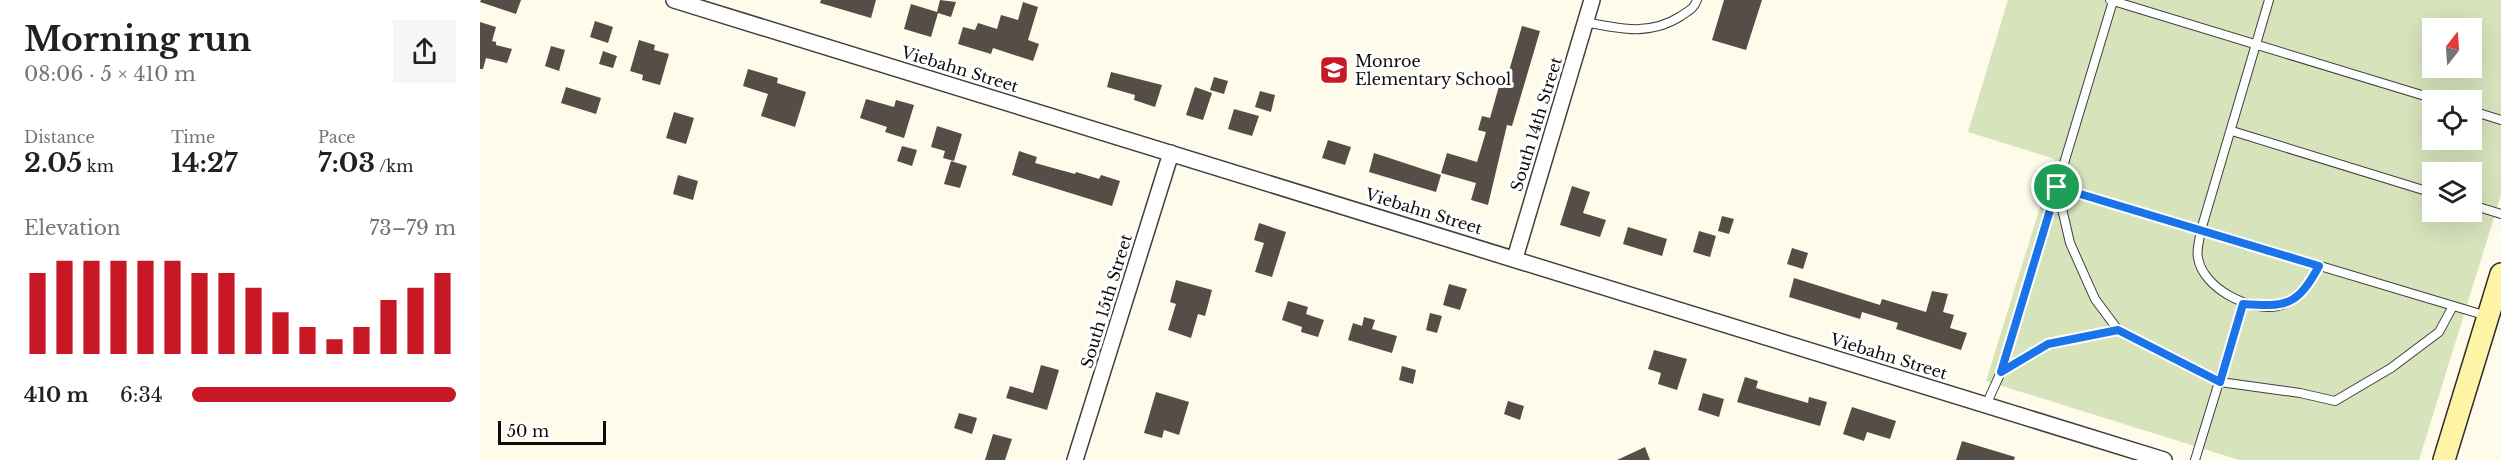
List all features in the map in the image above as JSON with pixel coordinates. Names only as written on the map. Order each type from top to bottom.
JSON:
[{"type":"street","name":"Viebahn Street","points":[[674,0],[2164,460]]},
{"type":"street","name":"South 14th Street","points":[[1515,258],[1592,0]]},
{"type":"street","name":"South 15th Street","points":[[1075,460],[1171,153]]},
{"type":"street","points":[[2444,460],[2501,275]]},
{"type":"lane","points":[[1585,22],[1636,31],[1667,26],[1695,7],[1697,0]]},
{"type":"lane","points":[[2269,0],[2201,230],[2198,258],[2212,285],[2243,304],[2278,306],[2305,291],[2319,266]]},
{"type":"lane","points":[[1986,405],[2001,372],[2112,1],[2422,95]]},
{"type":"lane","points":[[2482,114],[2501,120]]},
{"type":"lane","points":[[2232,131],[2422,190]]},
{"type":"lane","points":[[2057,187],[2488,316]]},
{"type":"lane","points":[[2057,187],[2070,243],[2095,299],[2118,330],[2220,382],[2300,393],[2335,401],[2391,368],[2439,332],[2453,306]]},
{"type":"lane","points":[[2482,208],[2501,214]]},
{"type":"lane","points":[[2195,460],[2243,304]]},
{"type":"lane","points":[[2001,372],[2048,344],[2118,330]]},
{"type":"green space","points":[[2008,0],[2501,0],[2501,195],[2419,460],[2239,460],[1986,381],[2055,159],[1968,132]]},
{"type":"building","points":[[481,0],[521,0],[516,14],[480,2]]},
{"type":"building","points":[[821,0],[876,0],[871,18],[820,3]]},
{"type":"building","points":[[940,0],[956,2],[951,17],[938,13],[931,37],[904,29],[911,4],[937,12]]},
{"type":"building","points":[[1724,0],[1762,0],[1746,50],[1712,40]]},
{"type":"building","points":[[1023,2],[1038,7],[1028,40],[1039,44],[1033,61],[993,48],[991,54],[958,44],[963,27],[975,30],[978,23],[997,29],[1001,15],[1018,20]]},
{"type":"building","points":[[595,21],[613,27],[608,43],[590,37]]},
{"type":"building","points":[[480,22],[496,27],[492,41],[496,42],[496,45],[512,49],[507,63],[486,58],[483,69],[480,69]]},
{"type":"building","points":[[1522,26],[1540,31],[1512,126],[1507,125],[1488,205],[1471,200],[1476,183],[1441,173],[1447,153],[1477,162],[1486,132],[1478,130],[1482,116],[1490,118],[1499,86],[1504,88]]},
{"type":"building","points":[[639,40],[655,45],[654,50],[669,54],[660,85],[642,80],[643,75],[630,71]]},
{"type":"building","points":[[551,46],[565,50],[559,71],[545,66]]},
{"type":"building","points":[[603,51],[617,56],[613,68],[599,64]]},
{"type":"building","points":[[748,69],[778,78],[777,83],[806,92],[795,127],[761,116],[768,94],[743,86]]},
{"type":"building","points":[[1111,72],[1162,85],[1155,107],[1134,100],[1135,95],[1107,87]]},
{"type":"building","points":[[1214,77],[1228,81],[1224,94],[1210,90]]},
{"type":"building","points":[[566,87],[601,98],[596,114],[561,103]]},
{"type":"building","points":[[1195,87],[1212,93],[1203,120],[1186,115]]},
{"type":"building","points":[[1260,91],[1275,95],[1271,112],[1255,107]]},
{"type":"building","points":[[866,99],[894,107],[896,100],[914,105],[904,138],[885,132],[887,127],[860,118]]},
{"type":"building","points":[[1234,109],[1259,116],[1252,136],[1228,129]]},
{"type":"building","points":[[674,112],[694,118],[686,144],[666,138]]},
{"type":"building","points":[[937,126],[962,134],[954,161],[943,158],[945,151],[931,147]]},
{"type":"building","points":[[1328,140],[1351,147],[1345,165],[1322,158]]},
{"type":"building","points":[[902,146],[917,150],[912,166],[897,161]]},
{"type":"building","points":[[1019,151],[1037,157],[1035,163],[1075,174],[1076,172],[1099,179],[1101,175],[1120,181],[1112,206],[1012,175]]},
{"type":"building","points":[[1374,153],[1441,175],[1436,192],[1369,172]]},
{"type":"building","points":[[951,161],[967,166],[960,188],[944,184]]},
{"type":"building","points":[[678,175],[698,181],[693,200],[673,194]]},
{"type":"building","points":[[1572,186],[1590,192],[1583,213],[1606,220],[1600,237],[1560,225]]},
{"type":"building","points":[[1722,216],[1734,219],[1729,234],[1718,231]]},
{"type":"building","points":[[1259,223],[1286,232],[1272,277],[1255,272],[1264,243],[1254,240]]},
{"type":"building","points":[[1628,227],[1667,239],[1662,256],[1623,244]]},
{"type":"building","points":[[1699,231],[1716,236],[1710,257],[1693,252]]},
{"type":"building","points":[[1792,248],[1808,253],[1803,269],[1787,264]]},
{"type":"building","points":[[1794,278],[1880,305],[1882,299],[1926,312],[1932,291],[1948,294],[1943,312],[1954,315],[1950,328],[1967,333],[1961,350],[1896,329],[1898,323],[1862,312],[1860,319],[1789,297]]},
{"type":"building","points":[[1176,280],[1212,290],[1205,316],[1198,314],[1191,338],[1168,330],[1176,304],[1170,302]]},
{"type":"building","points":[[1449,284],[1467,289],[1460,310],[1443,305]]},
{"type":"building","points":[[1288,301],[1308,307],[1306,314],[1324,320],[1318,337],[1301,332],[1302,327],[1282,320]]},
{"type":"building","points":[[1430,313],[1442,316],[1437,333],[1426,330]]},
{"type":"building","points":[[1364,317],[1375,320],[1372,329],[1397,336],[1392,353],[1348,340],[1353,323],[1362,326]]},
{"type":"building","points":[[1654,350],[1687,359],[1677,390],[1658,384],[1661,373],[1648,369]]},
{"type":"building","points":[[1041,365],[1059,370],[1047,410],[1006,398],[1010,386],[1033,393]]},
{"type":"building","points":[[1402,366],[1416,370],[1413,384],[1399,380]]},
{"type":"building","points":[[1745,377],[1758,381],[1756,388],[1808,403],[1809,397],[1827,402],[1820,426],[1737,402]]},
{"type":"building","points":[[1156,392],[1189,402],[1179,435],[1164,430],[1162,438],[1144,433]]},
{"type":"building","points":[[1703,393],[1724,399],[1719,417],[1698,410]]},
{"type":"building","points":[[1508,401],[1524,406],[1520,420],[1504,414]]},
{"type":"building","points":[[1852,407],[1896,421],[1890,439],[1867,432],[1864,441],[1843,434]]},
{"type":"building","points":[[959,413],[977,418],[972,434],[954,428]]},
{"type":"building","points":[[993,434],[1012,439],[1005,460],[985,460]]},
{"type":"building","points":[[1962,441],[2015,457],[2014,460],[1956,460]]},
{"type":"building","points":[[1645,447],[1650,460],[1617,460]]},
{"type":"place","name":"Monroe Elementary School","points":[[1334,70]]},
{"type":"route","points":[[2057,187],[2319,266],[2305,291],[2278,306],[2243,304],[2220,382],[2118,330],[2048,344],[2001,372],[2057,187]]}]
